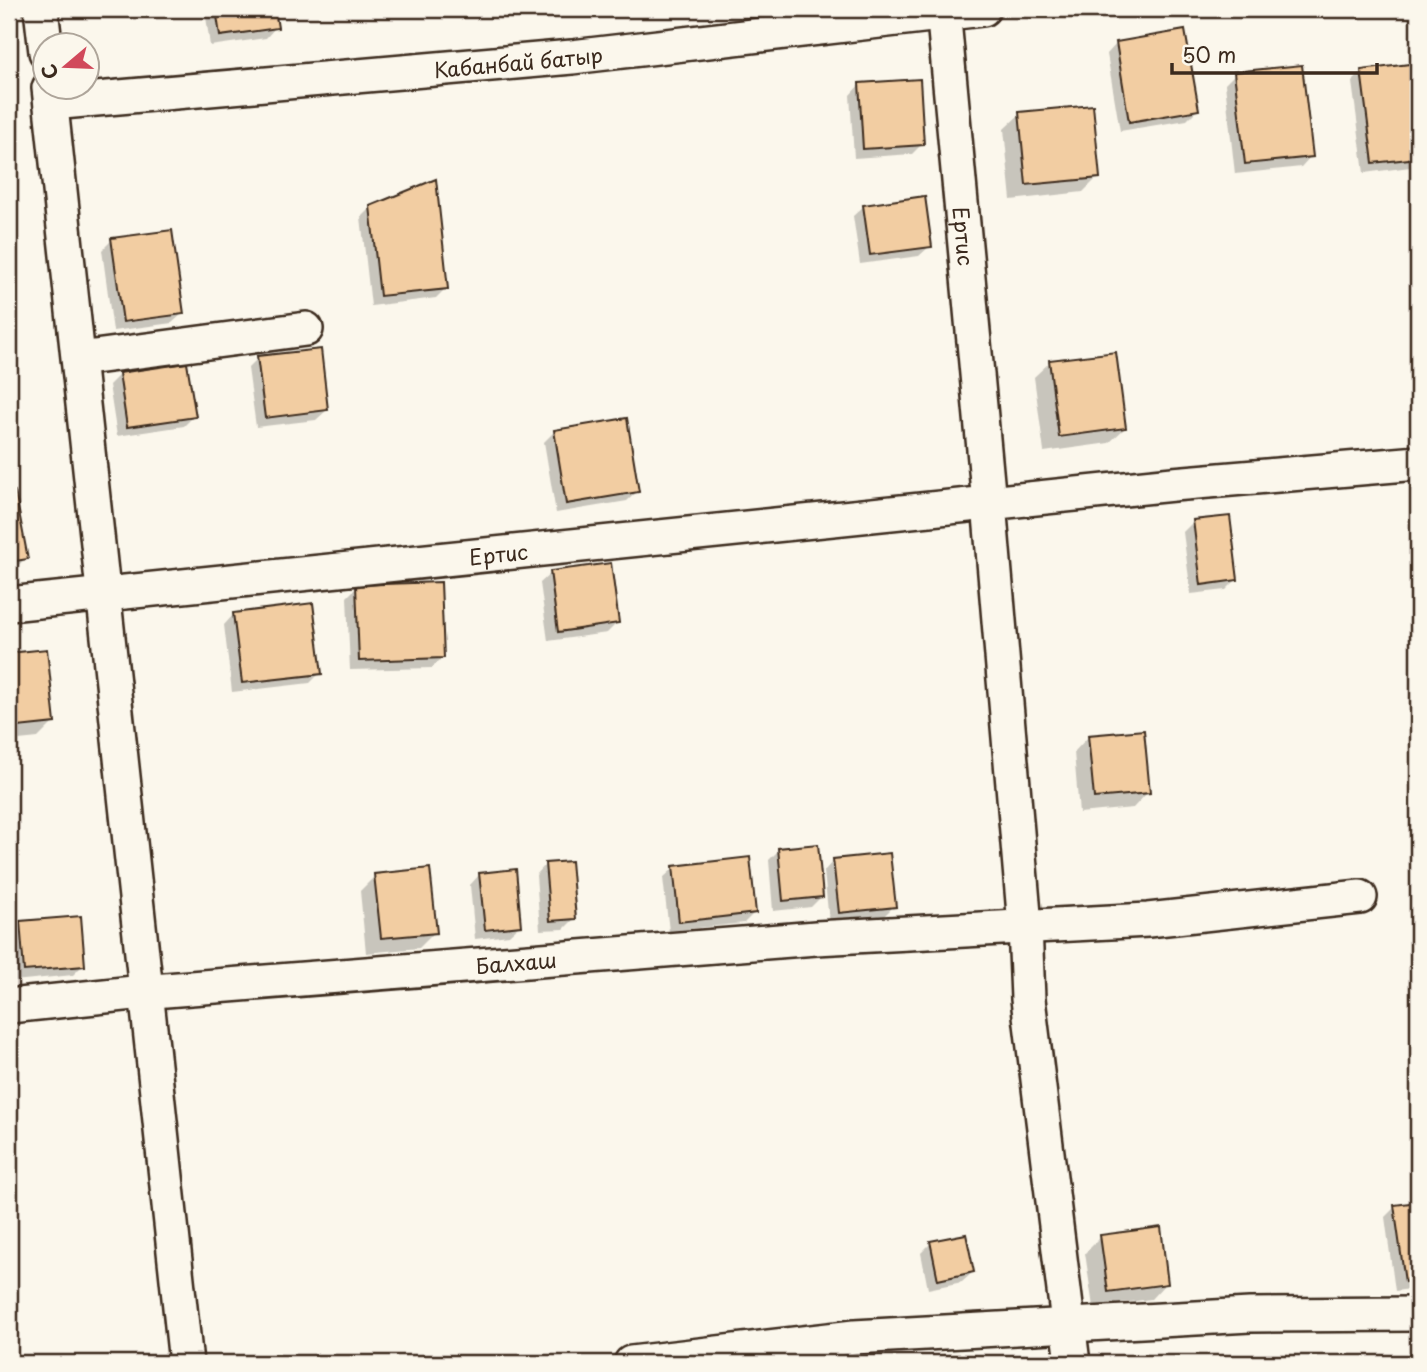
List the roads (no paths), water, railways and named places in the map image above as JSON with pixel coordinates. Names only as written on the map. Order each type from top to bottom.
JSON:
[{"type":"street","points":[[41,9],[44,32]]},
{"type":"street","name":"Кабанбай батыр","points":[[102,91],[572,57],[944,11],[983,9]]},
{"type":"street","name":"Ертис","points":[[944,11],[989,503]]},
{"type":"street","points":[[51,102],[144,992],[186,1363]]},
{"type":"street","points":[[79,359],[306,329]]},
{"type":"street","name":"Ертис","points":[[9,604],[989,503],[1418,463]]},
{"type":"street","points":[[989,503],[1025,926],[1028,999],[1052,1215],[1071,1326],[1073,1363]]},
{"type":"street","name":"Балхаш","points":[[9,1006],[144,992],[816,937],[1147,920],[1360,897]]},
{"type":"street","points":[[631,1363],[854,1337],[1250,1315],[1418,1314]]}]
